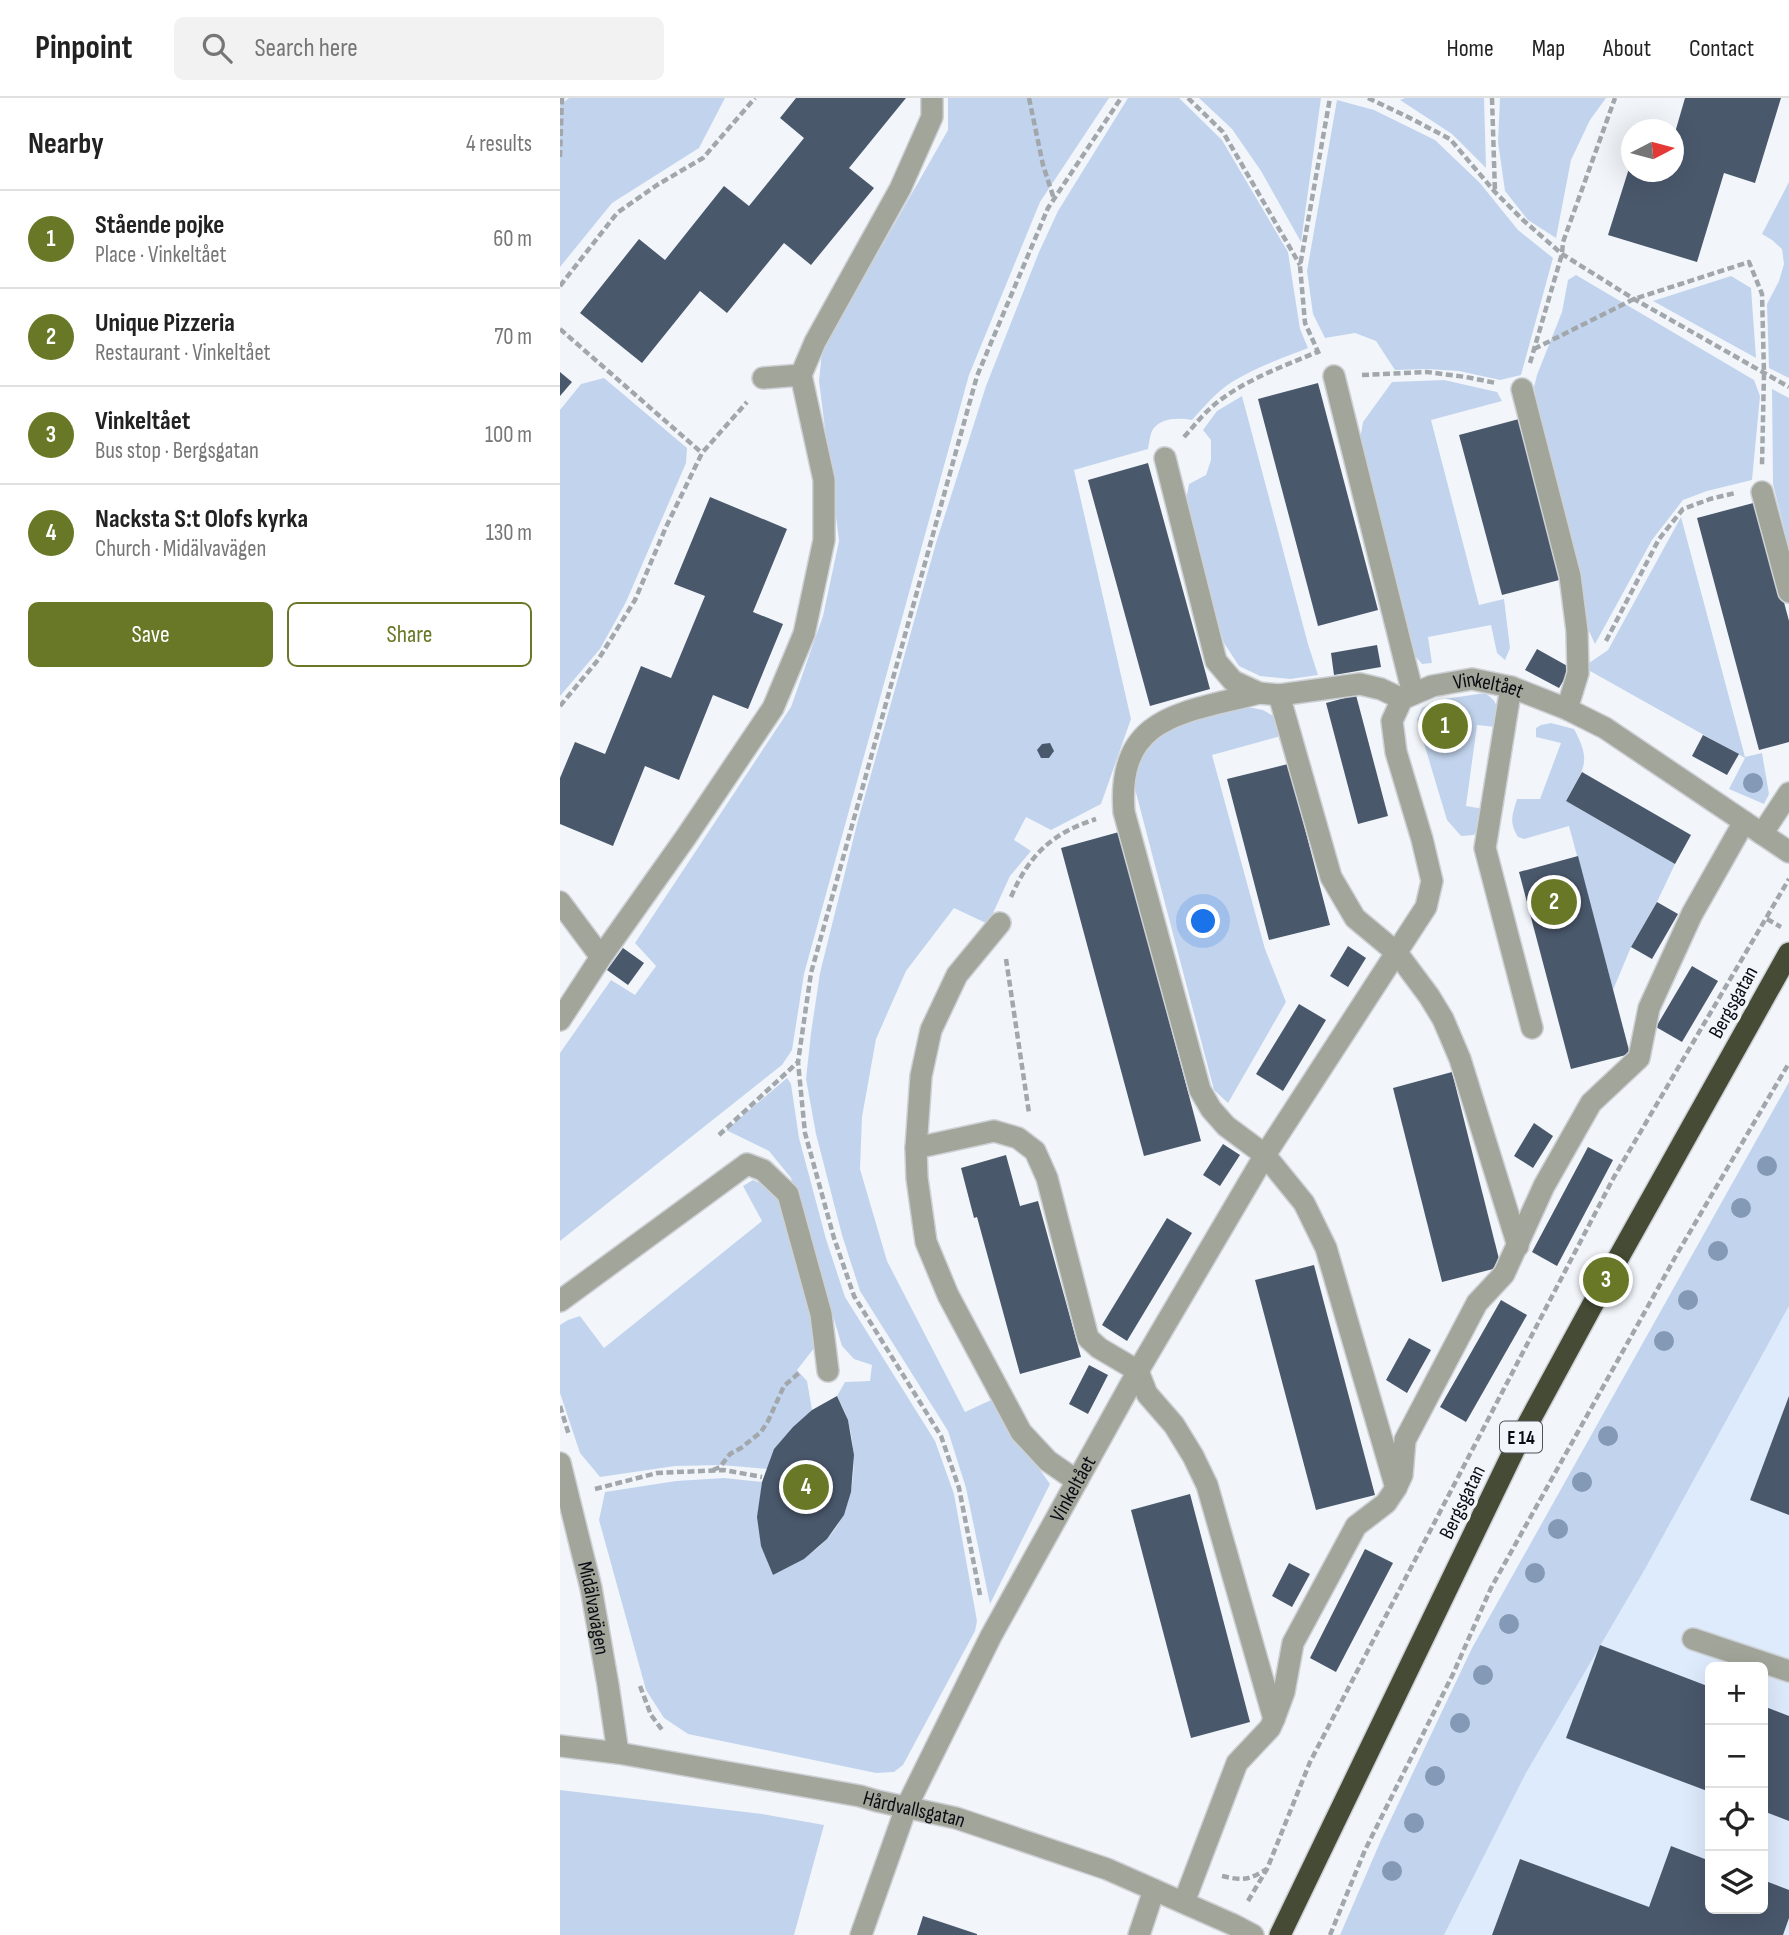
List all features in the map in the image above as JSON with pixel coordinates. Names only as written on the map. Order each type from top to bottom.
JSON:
[{"type":"highway","name":"Bergsgatan","points":[[1280,1935],[1517,1444],[1789,953]]},
{"type":"street","points":[[560,1020],[773,709],[804,635],[824,540],[824,480],[801,375],[821,331],[900,189],[932,117],[932,98]]},
{"type":"street","points":[[763,378],[801,375]]},
{"type":"street","points":[[1334,376],[1407,696],[1360,684],[1269,694],[1167,718],[1149,731],[1134,749],[1126,766],[1122,788],[1124,812],[1200,1090],[1211,1109],[1226,1126],[1265,1155],[1304,1203],[1326,1248],[1396,1488]]},
{"type":"street","points":[[1522,389],[1570,576],[1577,631],[1578,673],[1567,709]]},
{"type":"street","points":[[1165,458],[1216,661],[1233,681],[1269,694]]},
{"type":"street","points":[[1762,492],[1789,592]]},
{"type":"street","name":"Vinkeltået","points":[[862,1935],[906,1808],[990,1636],[1138,1371],[1265,1155],[1426,907],[1432,881],[1396,752],[1392,721],[1407,696],[1432,686],[1472,679],[1511,687],[1567,709],[1605,728],[1789,852]]},
{"type":"street","points":[[1511,687],[1485,848],[1532,1028]]},
{"type":"street","points":[[1269,694],[1331,877],[1355,918],[1397,953],[1443,1019],[1460,1059],[1518,1246]]},
{"type":"street","points":[[1762,834],[1789,793]]},
{"type":"street","points":[[1184,1902],[1237,1763],[1270,1728],[1274,1719],[1283,1692],[1293,1643],[1356,1526],[1386,1503],[1396,1488],[1402,1475],[1405,1440],[1476,1303],[1504,1274],[1544,1186],[1591,1103],[1639,1058],[1648,1008],[1692,914],[1744,822]]},
{"type":"street","points":[[560,902],[601,957]]},
{"type":"street","points":[[1000,923],[957,975],[931,1030],[921,1076],[916,1148],[917,1178],[926,1242],[948,1295],[1021,1433],[1048,1461],[1077,1481]]},
{"type":"street","points":[[916,1148],[994,1131],[1018,1138],[1035,1150],[1047,1178],[1088,1338],[1099,1348],[1138,1371],[1147,1394],[1174,1425],[1207,1485],[1274,1719]]},
{"type":"street","points":[[560,1301],[747,1164],[763,1170],[788,1194],[821,1314],[828,1371]]},
{"type":"street","name":"Midälvavägen","points":[[560,1463],[591,1588],[618,1753]]},
{"type":"street","points":[[1693,1639],[1789,1671]]},
{"type":"street","name":"Hårdvallsgatan","points":[[560,1746],[618,1753],[860,1796],[956,1818],[1107,1869],[1253,1935]]},
{"type":"street","points":[[1139,1935],[1154,1890]]},
{"type":"path","points":[[560,157],[562,98]]},
{"type":"path","points":[[560,286],[617,213],[703,158],[755,98]]},
{"type":"path","points":[[1029,98],[1043,165],[1054,199]]},
{"type":"path","points":[[990,1636],[959,1488],[940,1436],[854,1296],[834,1238],[805,1133],[798,1062],[811,973],[976,376],[1048,208],[1121,98]]},
{"type":"path","points":[[1188,98],[1223,132],[1300,266]]},
{"type":"path","points":[[1330,98],[1300,266],[1305,323],[1317,352],[1334,376],[1427,372],[1522,389],[1562,254],[1563,242],[1615,98]]},
{"type":"path","points":[[1372,98],[1450,139],[1495,192],[1562,254],[1634,299],[1789,387]]},
{"type":"path","points":[[1492,98],[1495,192]]},
{"type":"path","points":[[1534,349],[1634,299],[1749,262],[1762,294],[1762,492],[1735,493],[1683,509],[1658,539],[1611,634],[1600,650],[1578,661]]},
{"type":"path","points":[[560,329],[702,453]]},
{"type":"path","points":[[1165,458],[1213,406],[1233,391],[1317,352]]},
{"type":"path","points":[[560,706],[598,660],[635,600],[702,453],[750,398],[763,378]]},
{"type":"path","points":[[1035,1150],[1000,923],[1020,875],[1052,839],[1071,827],[1124,812]]},
{"type":"path","points":[[1234,1925],[1267,1869],[1310,1762],[1614,1177],[1789,879]]},
{"type":"path","points":[[719,1135],[798,1062]]},
{"type":"path","points":[[1330,1935],[1365,1850],[1453,1674],[1491,1588],[1677,1254],[1789,1063]]},
{"type":"path","points":[[710,1471],[720,1467],[730,1454],[761,1432],[784,1386],[800,1372]]},
{"type":"path","points":[[560,1406],[572,1443]]},
{"type":"path","points":[[587,1491],[657,1473],[724,1470],[762,1477]]},
{"type":"path","points":[[636,1678],[651,1715],[670,1736]]},
{"type":"shaded area","points":[[569,98],[725,98],[699,148],[612,203],[560,267],[560,105]]},
{"type":"shaded area","points":[[948,98],[1109,98],[1040,202],[969,375],[804,974],[792,1050],[782,1065],[560,1241],[560,1053],[611,980],[635,995],[656,966],[635,943],[791,707],[823,616],[839,541],[819,381],[822,351],[948,130]]},
{"type":"shaded area","points":[[1128,98],[1179,98],[1222,140],[1288,252],[1300,329],[1308,348],[1260,367],[1232,382],[1192,420],[1176,419],[1155,426],[1148,449],[1074,470],[1131,719],[1101,804],[1051,830],[1026,817],[1014,840],[1031,851],[1010,876],[988,924],[954,908],[906,971],[876,1039],[862,1117],[860,1169],[887,1261],[965,1412],[991,1400],[1050,1484],[990,1604],[966,1488],[948,1431],[860,1291],[842,1235],[816,1134],[806,1079],[820,973],[857,824],[936,543],[986,386],[1058,211]]},
{"type":"shaded area","points":[[1199,98],[1321,98],[1301,242],[1261,171],[1232,129]]},
{"type":"shaded area","points":[[1484,98],[1486,168],[1452,134],[1400,100]]},
{"type":"shaded area","points":[[1500,98],[1606,98],[1590,120],[1571,160],[1556,238],[1528,220],[1505,191],[1498,142]]},
{"type":"shaded area","points":[[1337,100],[1374,110],[1435,140],[1480,183],[1518,230],[1553,258],[1521,375],[1500,380],[1459,371],[1395,370],[1376,341],[1355,333],[1325,338],[1313,314],[1307,271]]},
{"type":"shaded area","points":[[1789,182],[1789,378],[1769,368],[1767,304],[1784,264],[1782,249],[1762,234]]},
{"type":"shaded area","points":[[1576,275],[1754,380],[1760,396],[1752,480],[1683,500],[1652,540],[1595,644],[1587,627],[1534,387],[1562,312],[1568,280]]},
{"type":"shaded area","points":[[1731,276],[1751,288],[1756,358],[1653,301]]},
{"type":"shaded area","points":[[604,378],[687,448],[686,463],[626,602],[600,649],[560,696],[560,410],[581,384]]},
{"type":"shaded area","points":[[1444,380],[1497,392],[1502,401],[1431,420],[1479,605],[1504,599],[1510,648],[1505,660],[1497,653],[1491,625],[1428,637],[1432,663],[1422,664],[1410,650],[1359,445],[1363,422],[1392,382]]},
{"type":"shaded area","points":[[1772,389],[1789,398],[1789,548],[1773,484]]},
{"type":"shaded area","points":[[1242,396],[1318,675],[1290,679],[1260,676],[1239,666],[1224,643],[1185,506],[1189,484],[1206,475],[1211,460],[1211,440],[1203,430],[1217,411]]},
{"type":"shaded area","points":[[1681,517],[1745,757],[1762,753],[1769,794],[1764,804],[1729,789],[1745,758],[1590,671],[1589,663],[1608,650]]},
{"type":"shaded area","points":[[1485,693],[1496,704],[1496,727],[1477,725],[1466,806],[1484,809],[1483,821],[1474,835],[1461,836],[1447,820],[1417,720],[1422,708],[1438,700]]},
{"type":"shaded area","points":[[1243,706],[1263,710],[1275,717],[1281,736],[1212,755],[1265,949],[1286,1002],[1228,1103],[1214,1090],[1135,783],[1140,756],[1153,738],[1190,720]]},
{"type":"shaded area","points":[[1551,723],[1574,729],[1583,751],[1583,767],[1566,801],[1675,864],[1631,947],[1613,990],[1569,826],[1524,839],[1518,837],[1512,823],[1517,799],[1540,799],[1561,743],[1536,737],[1536,728]]},
{"type":"shaded area","points":[[787,1078],[791,1084],[799,1138],[826,1239],[845,1297],[935,1441],[954,1494],[977,1621],[975,1631],[903,1765],[894,1772],[876,1773],[688,1734],[664,1718],[646,1690],[599,1520],[605,1492],[676,1481],[724,1478],[762,1482],[760,1530],[773,1575],[821,1545],[844,1513],[854,1468],[847,1418],[837,1396],[845,1382],[870,1381],[872,1365],[854,1359],[842,1346],[791,1178],[769,1151],[726,1130]]},
{"type":"shaded area","points":[[1789,1082],[1789,1306],[1645,1569],[1526,1773],[1444,1935],[1340,1935],[1381,1840],[1472,1648]]},
{"type":"shaded area","points":[[753,1180],[777,1191],[813,1310],[815,1347],[797,1370],[807,1381],[812,1410],[767,1469],[722,1465],[675,1466],[600,1477],[580,1453],[560,1393],[560,1325],[580,1316],[604,1348],[762,1221],[743,1186]]},
{"type":"shaded area","points":[[1789,1306],[1789,1935],[1444,1935],[1526,1773],[1645,1569]]},
{"type":"shaded area","points":[[560,1790],[762,1814],[824,1825],[794,1935],[560,1935]]},
{"type":"building","points":[[796,98],[906,98],[849,168],[874,188],[811,265],[784,243],[727,313],[700,291],[642,363],[580,313],[639,239],[665,260],[724,186],[749,206],[804,138],[780,118]]},
{"type":"building","points":[[1685,98],[1781,98],[1755,183],[1724,173],[1697,262],[1608,235],[1625,182],[1684,182],[1684,119],[1679,119]]},
{"type":"building","points":[[560,372],[572,382],[560,396]]},
{"type":"building","points":[[1318,383],[1378,610],[1318,626],[1258,399]]},
{"type":"building","points":[[1519,419],[1563,579],[1502,595],[1459,435]]},
{"type":"building","points":[[1148,463],[1210,689],[1150,706],[1088,480]]},
{"type":"building","points":[[710,497],[787,529],[753,612],[783,624],[748,709],[713,695],[679,780],[645,766],[613,846],[560,824],[560,778],[575,742],[605,754],[641,666],[671,678],[705,596],[674,584]]},
{"type":"building","points":[[1757,502],[1789,621],[1789,742],[1759,750],[1697,518]]},
{"type":"building","points":[[1377,645],[1381,667],[1334,675],[1331,653]]},
{"type":"building","points":[[1537,649],[1571,668],[1559,688],[1525,670]]},
{"type":"building","points":[[1356,695],[1388,816],[1358,824],[1326,703]]},
{"type":"building","points":[[1703,735],[1739,754],[1727,775],[1692,756]]},
{"type":"building","points":[[1050,743],[1054,751],[1049,758],[1041,758],[1037,750],[1042,744]]},
{"type":"building","points":[[1288,764],[1330,925],[1269,940],[1227,779]]},
{"type":"building","points":[[1582,772],[1691,835],[1675,864],[1566,801]]},
{"type":"building","points":[[1119,832],[1201,1141],[1144,1156],[1061,848]]},
{"type":"building","points":[[1578,856],[1630,1054],[1571,1069],[1519,872]]},
{"type":"building","points":[[1657,902],[1678,914],[1652,959],[1631,947]]},
{"type":"building","points":[[1348,946],[1366,958],[1348,987],[1330,976]]},
{"type":"building","points":[[623,948],[644,963],[628,985],[607,970]]},
{"type":"building","points":[[1692,966],[1718,981],[1682,1042],[1656,1027]]},
{"type":"building","points":[[1299,1004],[1326,1020],[1283,1091],[1256,1074]]},
{"type":"building","points":[[1452,1072],[1501,1267],[1442,1282],[1393,1088]]},
{"type":"building","points":[[1534,1123],[1553,1136],[1533,1168],[1514,1156]]},
{"type":"building","points":[[1223,1144],[1240,1155],[1220,1186],[1203,1175]]},
{"type":"building","points":[[1588,1147],[1613,1160],[1557,1266],[1532,1252]]},
{"type":"building","points":[[1006,1155],[1020,1206],[1038,1201],[1081,1357],[1020,1374],[961,1168]]},
{"type":"building","points":[[1167,1218],[1192,1233],[1127,1341],[1102,1325]]},
{"type":"building","points":[[1314,1265],[1375,1495],[1316,1510],[1255,1280]]},
{"type":"building","points":[[1501,1300],[1527,1315],[1466,1422],[1440,1407]]},
{"type":"building","points":[[1409,1338],[1431,1350],[1407,1393],[1386,1380]]},
{"type":"building","points":[[1089,1365],[1108,1375],[1088,1414],[1069,1404]]},
{"type":"building","points":[[837,1396],[848,1420],[854,1455],[851,1492],[844,1515],[827,1539],[804,1559],[773,1575],[761,1546],[757,1517],[762,1482],[774,1449],[793,1427],[812,1410]]},
{"type":"building","points":[[1789,1396],[1789,1515],[1750,1500]]},
{"type":"building","points":[[1190,1494],[1250,1722],[1191,1738],[1131,1510]]},
{"type":"building","points":[[1365,1549],[1393,1563],[1336,1672],[1310,1658]]},
{"type":"building","points":[[1289,1563],[1310,1574],[1292,1607],[1272,1596]]},
{"type":"building","points":[[1600,1645],[1705,1685],[1705,1790],[1566,1738]]},
{"type":"building","points":[[1768,1708],[1789,1716],[1789,1821],[1768,1813]]},
{"type":"building","points":[[1671,1846],[1705,1859],[1705,1914],[1768,1914],[1768,1882],[1789,1890],[1789,1918],[1783,1935],[1492,1935],[1520,1859],[1649,1907]]},
{"type":"building","points":[[923,1916],[977,1934],[977,1935],[917,1935]]},
{"type":"place","name":"Stående pojke","points":[[1445,726]]},
{"type":"place","name":"Unique Pizzeria","points":[[1554,902]]},
{"type":"place","name":"Vinkeltået","points":[[1606,1280]]},
{"type":"place","name":"Nacksta S:t Olofs kyrka","points":[[806,1487]]}]
